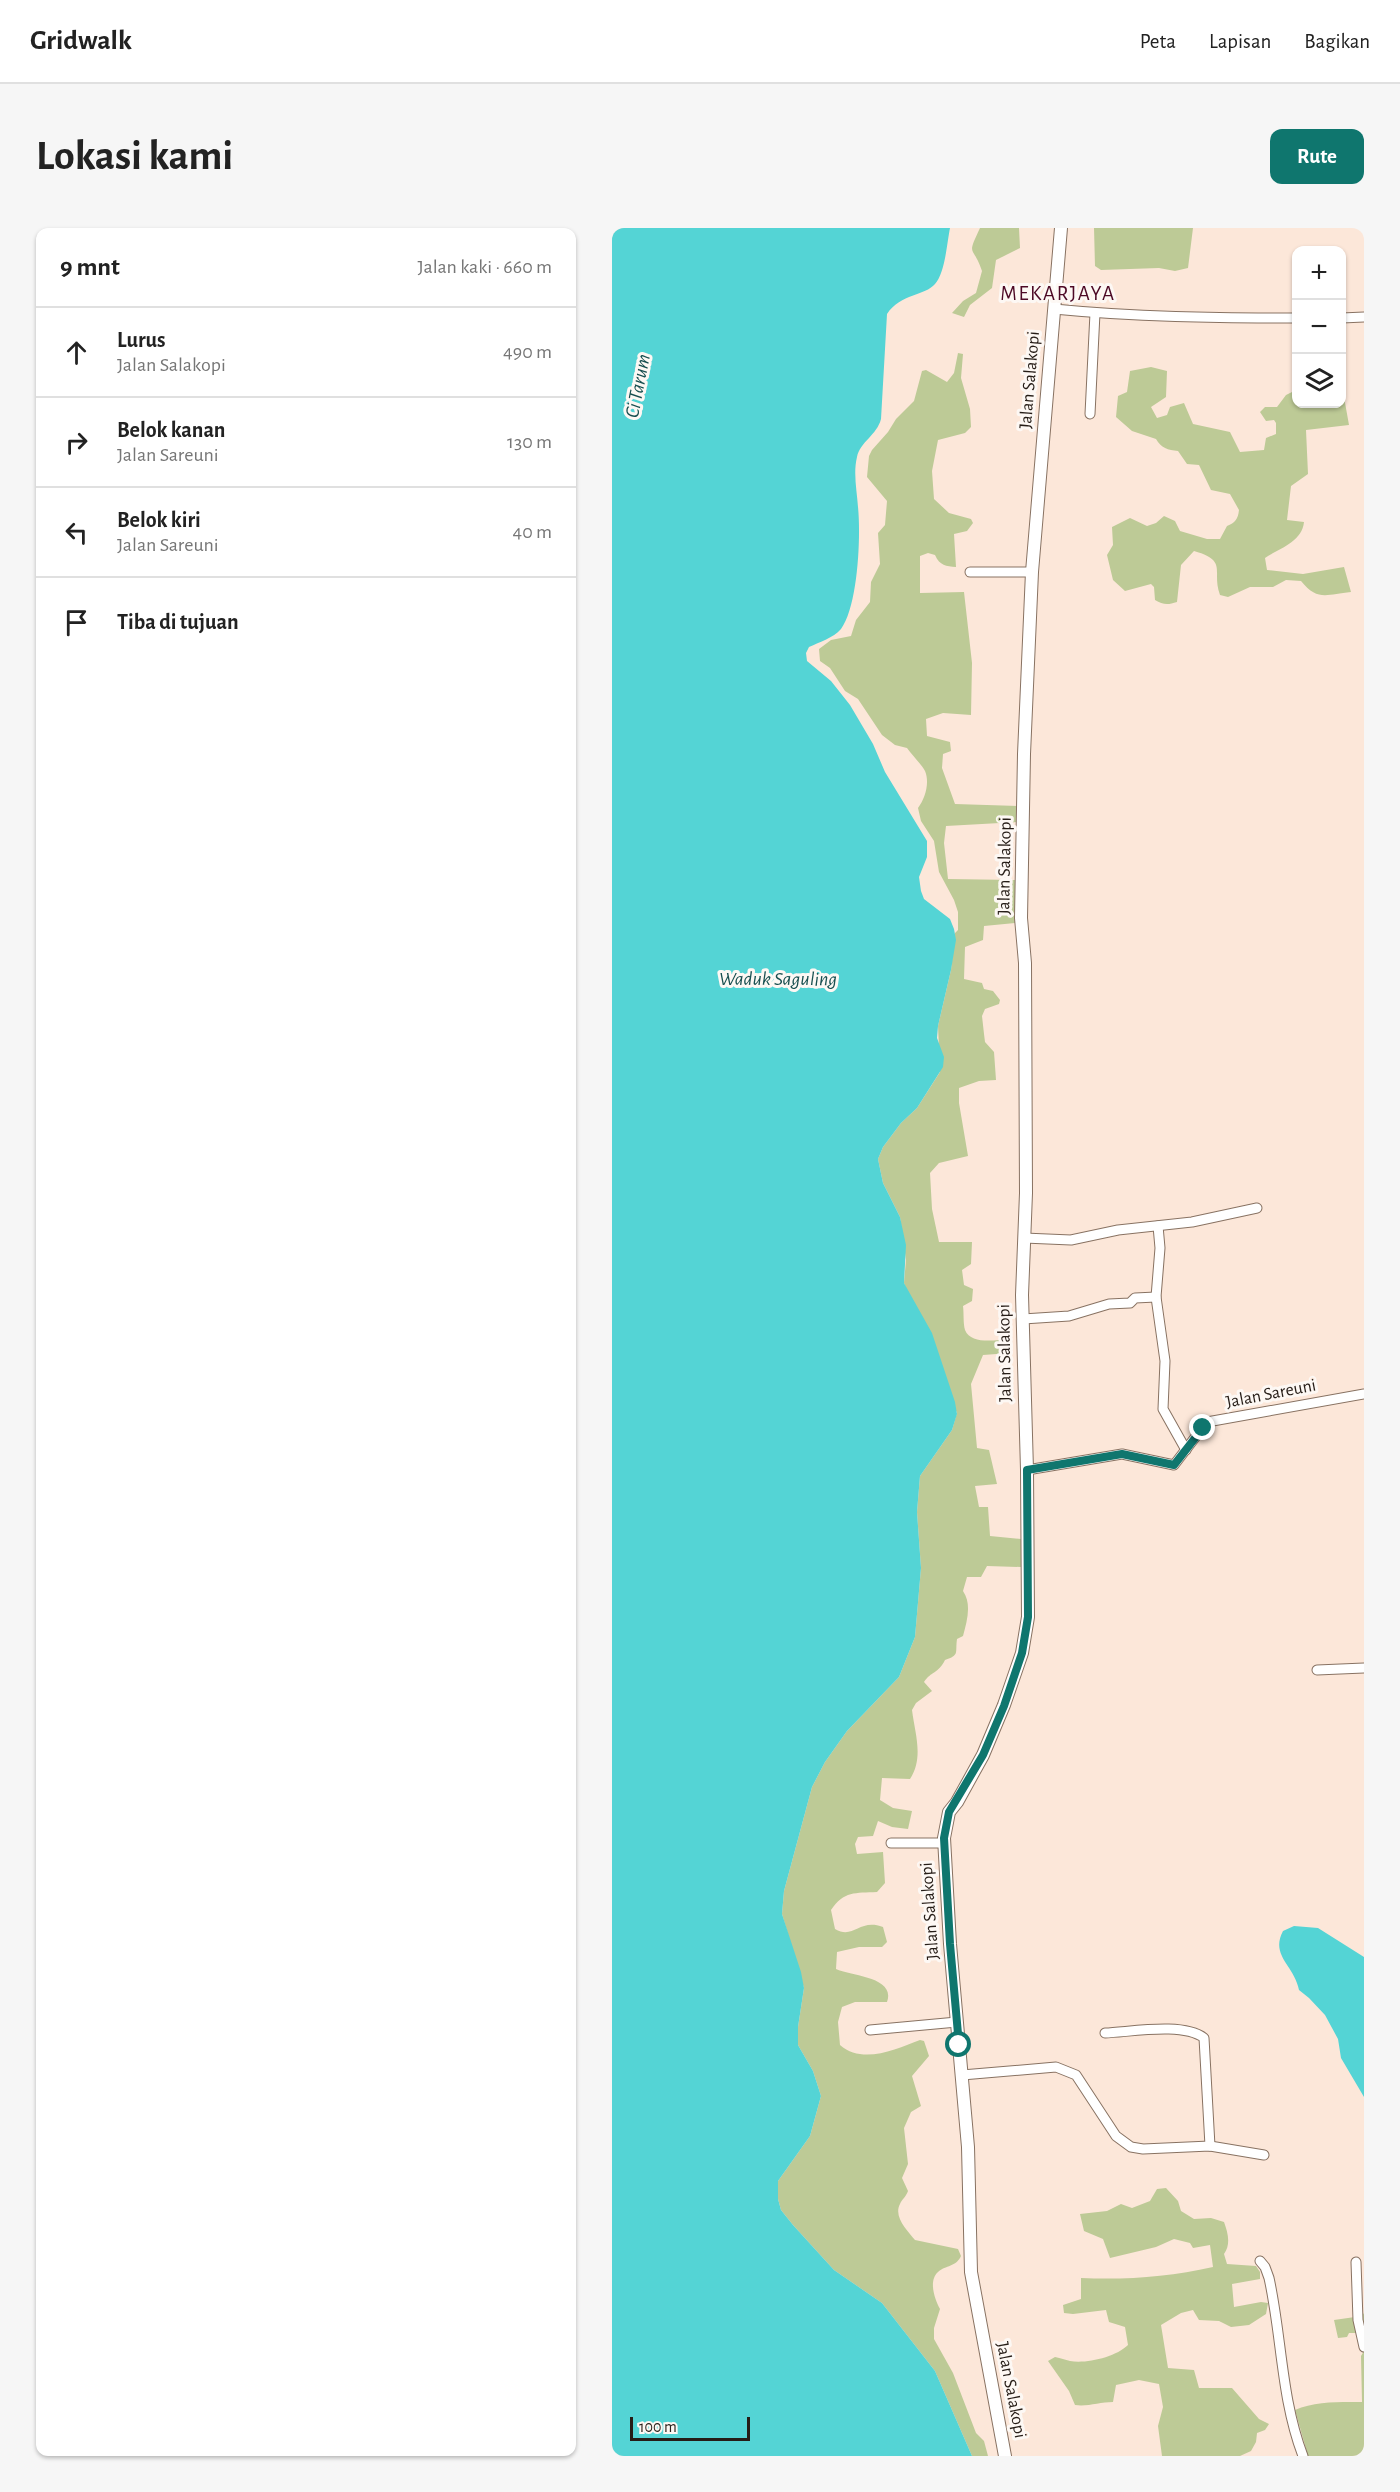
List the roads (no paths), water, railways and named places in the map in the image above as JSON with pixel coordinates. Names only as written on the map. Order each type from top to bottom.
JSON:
[{"type":"street","name":"Jalan Salakopi","points":[[1005,2456],[971,2272],[968,2147],[944,1843],[949,1812],[983,1755],[1004,1706],[1022,1653],[1028,1617],[1023,1319],[1026,1184],[1025,963],[1021,918],[1025,720],[1032,572],[1061,228]]},
{"type":"street","points":[[1054,309],[1095,313],[1292,318]]},
{"type":"street","points":[[1090,414],[1095,313]]},
{"type":"street","points":[[1346,318],[1364,317]]},
{"type":"street","points":[[970,573],[1032,572]]},
{"type":"street","points":[[1024,1238],[1071,1240],[1118,1230],[1192,1222],[1257,1208]]},
{"type":"street","points":[[1158,1226],[1160,1248],[1156,1298],[1165,1360],[1163,1409],[1186,1450]]},
{"type":"street","points":[[1023,1319],[1069,1316],[1109,1304],[1130,1303],[1135,1298],[1156,1298]]},
{"type":"street","name":"Jalan Sareuni","points":[[1027,1470],[1122,1454],[1174,1465],[1207,1422],[1364,1394]]},
{"type":"street","points":[[1317,1670],[1364,1668]]},
{"type":"street","points":[[891,1843],[944,1843]]},
{"type":"street","points":[[870,2030],[957,2022]]},
{"type":"street","points":[[1106,2034],[1174,2029],[1194,2031],[1204,2038],[1210,2146]]},
{"type":"street","points":[[962,2075],[1056,2067],[1076,2075],[1116,2136],[1131,2147],[1143,2149],[1210,2146],[1264,2155]]},
{"type":"street","points":[[1260,2261],[1269,2278],[1286,2396],[1296,2438],[1303,2456]]},
{"type":"street","points":[[1356,2262],[1358,2320],[1364,2347]]},
{"type":"water","name":"Waduk Saguling","points":[[612,228],[950,228],[943,265],[935,284],[899,302],[887,314],[881,419],[876,430],[859,452],[856,463],[859,535],[855,588],[847,618],[841,629],[809,647],[806,653],[807,661],[831,681],[850,705],[873,744],[885,772],[927,841],[927,857],[919,877],[921,891],[924,899],[950,919],[954,929],[956,940],[937,1038],[944,1057],[943,1067],[917,1108],[901,1123],[883,1147],[878,1159],[883,1183],[900,1217],[906,1245],[904,1283],[932,1333],[957,1414],[952,1430],[920,1476],[917,1512],[921,1568],[915,1637],[899,1677],[847,1731],[825,1762],[812,1787],[784,1891],[782,1914],[804,1988],[798,2027],[798,2045],[813,2071],[821,2096],[810,2136],[778,2181],[778,2199],[781,2210],[834,2270],[882,2303],[935,2371],[972,2456],[612,2456]]},
{"type":"water","points":[[1294,1926],[1318,1928],[1364,1957],[1364,2097],[1341,2058],[1338,2039],[1325,2015],[1299,1990],[1281,1954],[1279,1947],[1283,1931]]},
{"type":"district","name":"MEKARJAYA","points":[[1058,293]]},
{"type":"water label","name":"Ci Tarum","points":[[638,386]]}]
